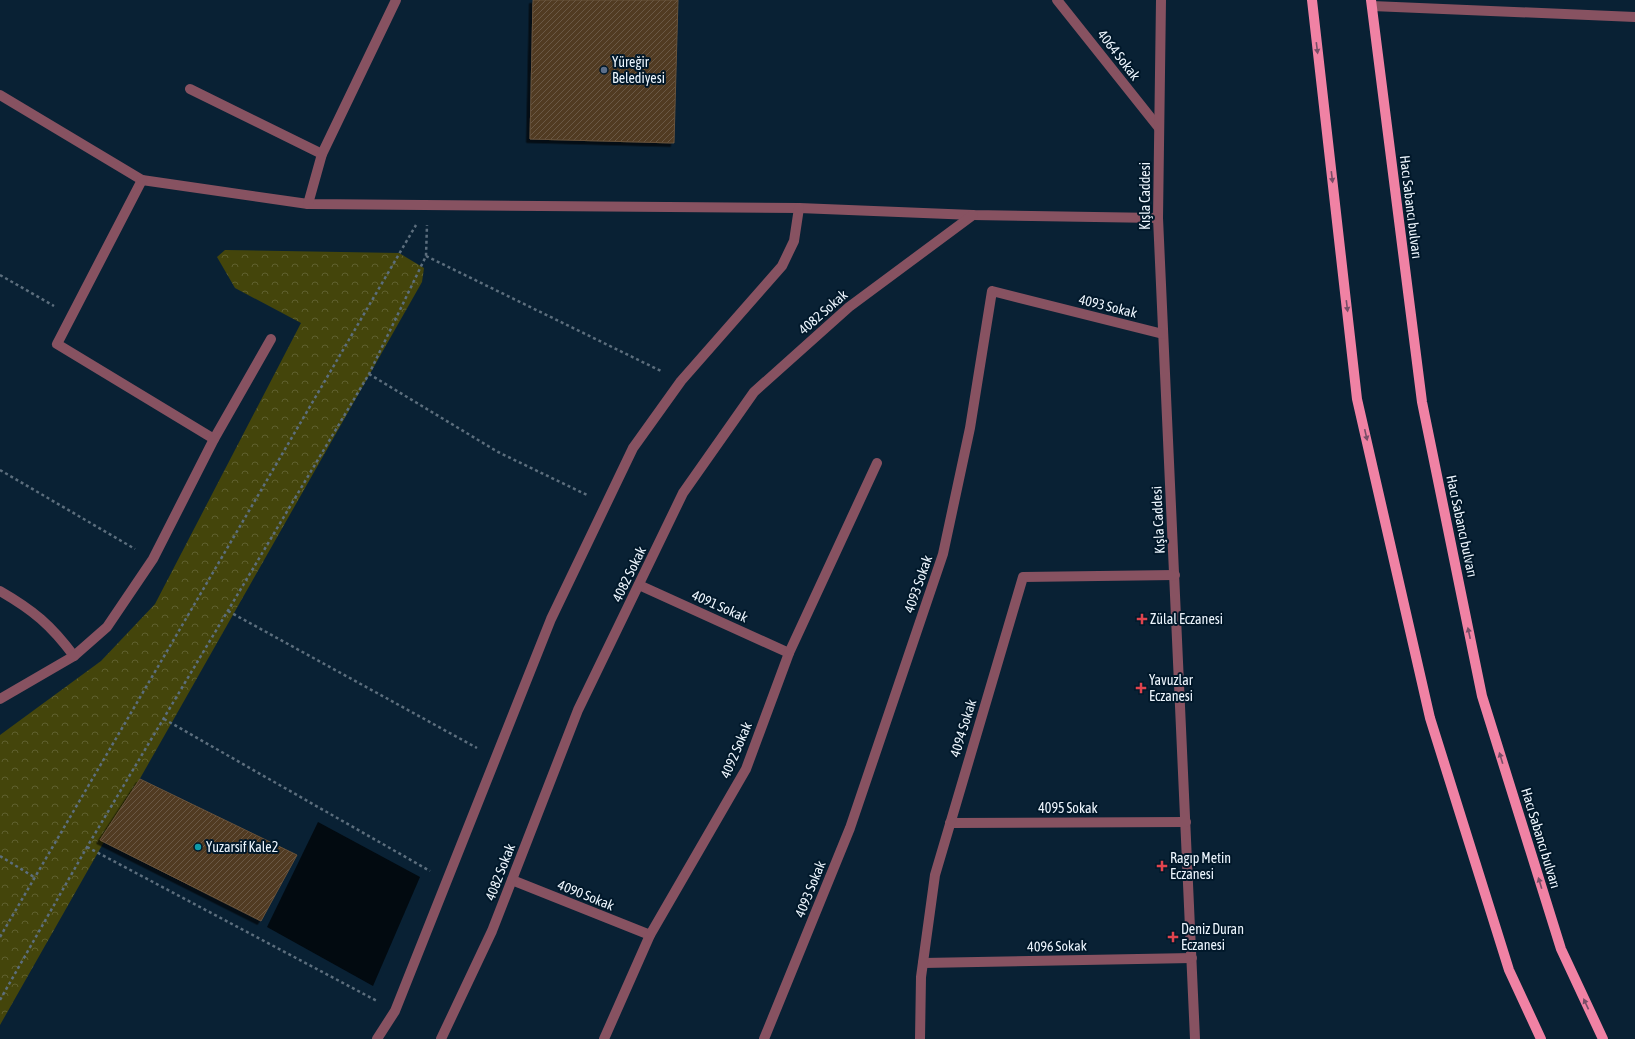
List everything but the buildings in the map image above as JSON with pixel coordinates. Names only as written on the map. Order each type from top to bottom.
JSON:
[{"type":"main road","points":[[1312,0],[1359,407],[1430,718],[1509,970],[1541,1039]]},
{"type":"main road","name":"Hacı Sabancı bulvarı","points":[[1371,3],[1422,402],[1482,696],[1560,949],[1603,1039]]},
{"type":"street","points":[[308,204],[322,154],[396,0]]},
{"type":"street","name":"4064 Sokak","points":[[1058,0],[1159,128]]},
{"type":"street","name":"Kışla Caddesi","points":[[1161,0],[1158,218],[1192,958],[1194,1039]]},
{"type":"street","points":[[1371,3],[1635,17]]},
{"type":"street","points":[[190,89],[322,154]]},
{"type":"street","points":[[0,95],[142,180],[308,204],[799,208],[973,215],[1158,218]]},
{"type":"street","points":[[142,180],[57,344],[214,439]]},
{"type":"street","points":[[377,1039],[395,1011],[551,619],[633,448],[681,381],[782,266],[794,241],[799,208]]},
{"type":"street","name":"4082 Sokak","points":[[441,1039],[492,931],[578,710],[683,493],[754,392],[849,307],[973,215]]},
{"type":"street","name":"4093 Sokak","points":[[764,1039],[850,828],[943,554],[970,428],[992,292],[1163,334]]},
{"type":"street","points":[[0,699],[74,656],[107,626],[152,559],[214,439],[271,339]]},
{"type":"street","name":"4092 Sokak","points":[[604,1039],[650,935],[746,769],[789,653],[877,463]]},
{"type":"street","name":"4094 Sokak","points":[[920,1039],[921,977],[935,875],[1023,577],[1175,575]]},
{"type":"street","name":"4091 Sokak","points":[[639,585],[789,653]]},
{"type":"street","points":[[0,592],[28,607],[43,619],[59,636],[74,656]]},
{"type":"street","name":"4095 Sokak","points":[[950,823],[1186,822]]},
{"type":"street","name":"4090 Sokak","points":[[512,880],[650,935]]},
{"type":"street","name":"4096 Sokak","points":[[923,963],[1192,958]]},
{"type":"path","points":[[0,1000],[87,848],[369,374],[426,256],[427,206]]},
{"type":"path","points":[[0,937],[427,206]]},
{"type":"path","points":[[426,256],[681,381]]},
{"type":"path","points":[[0,275],[72,316]]},
{"type":"path","points":[[369,374],[498,452],[606,504]]},
{"type":"path","points":[[0,470],[152,559]]},
{"type":"path","points":[[228,611],[495,758]]},
{"type":"path","points":[[164,719],[447,881]]},
{"type":"path","points":[[87,848],[395,1011]]},
{"type":"path","points":[[0,856],[34,877]]},
{"type":"green space","points":[[225,250],[399,253],[424,268],[422,282],[0,1025],[0,735],[101,661],[155,604],[301,323],[235,288],[217,257]]},
{"type":"shaded area","points":[[318,822],[420,877],[373,986],[267,927]]},
{"type":"place","name":"Yüreğir Belediyesi","points":[[604,70]]},
{"type":"place","name":"Zülal Eczanesi","points":[[1142,619]]},
{"type":"place","name":"Yavuzlar Eczanesi","points":[[1141,688]]},
{"type":"place","name":"Yuzarsif Kale2","points":[[198,847]]},
{"type":"place","name":"Ragıp Metin Eczanesi","points":[[1162,866]]},
{"type":"place","name":"Deniz Duran Eczanesi","points":[[1173,937]]}]
